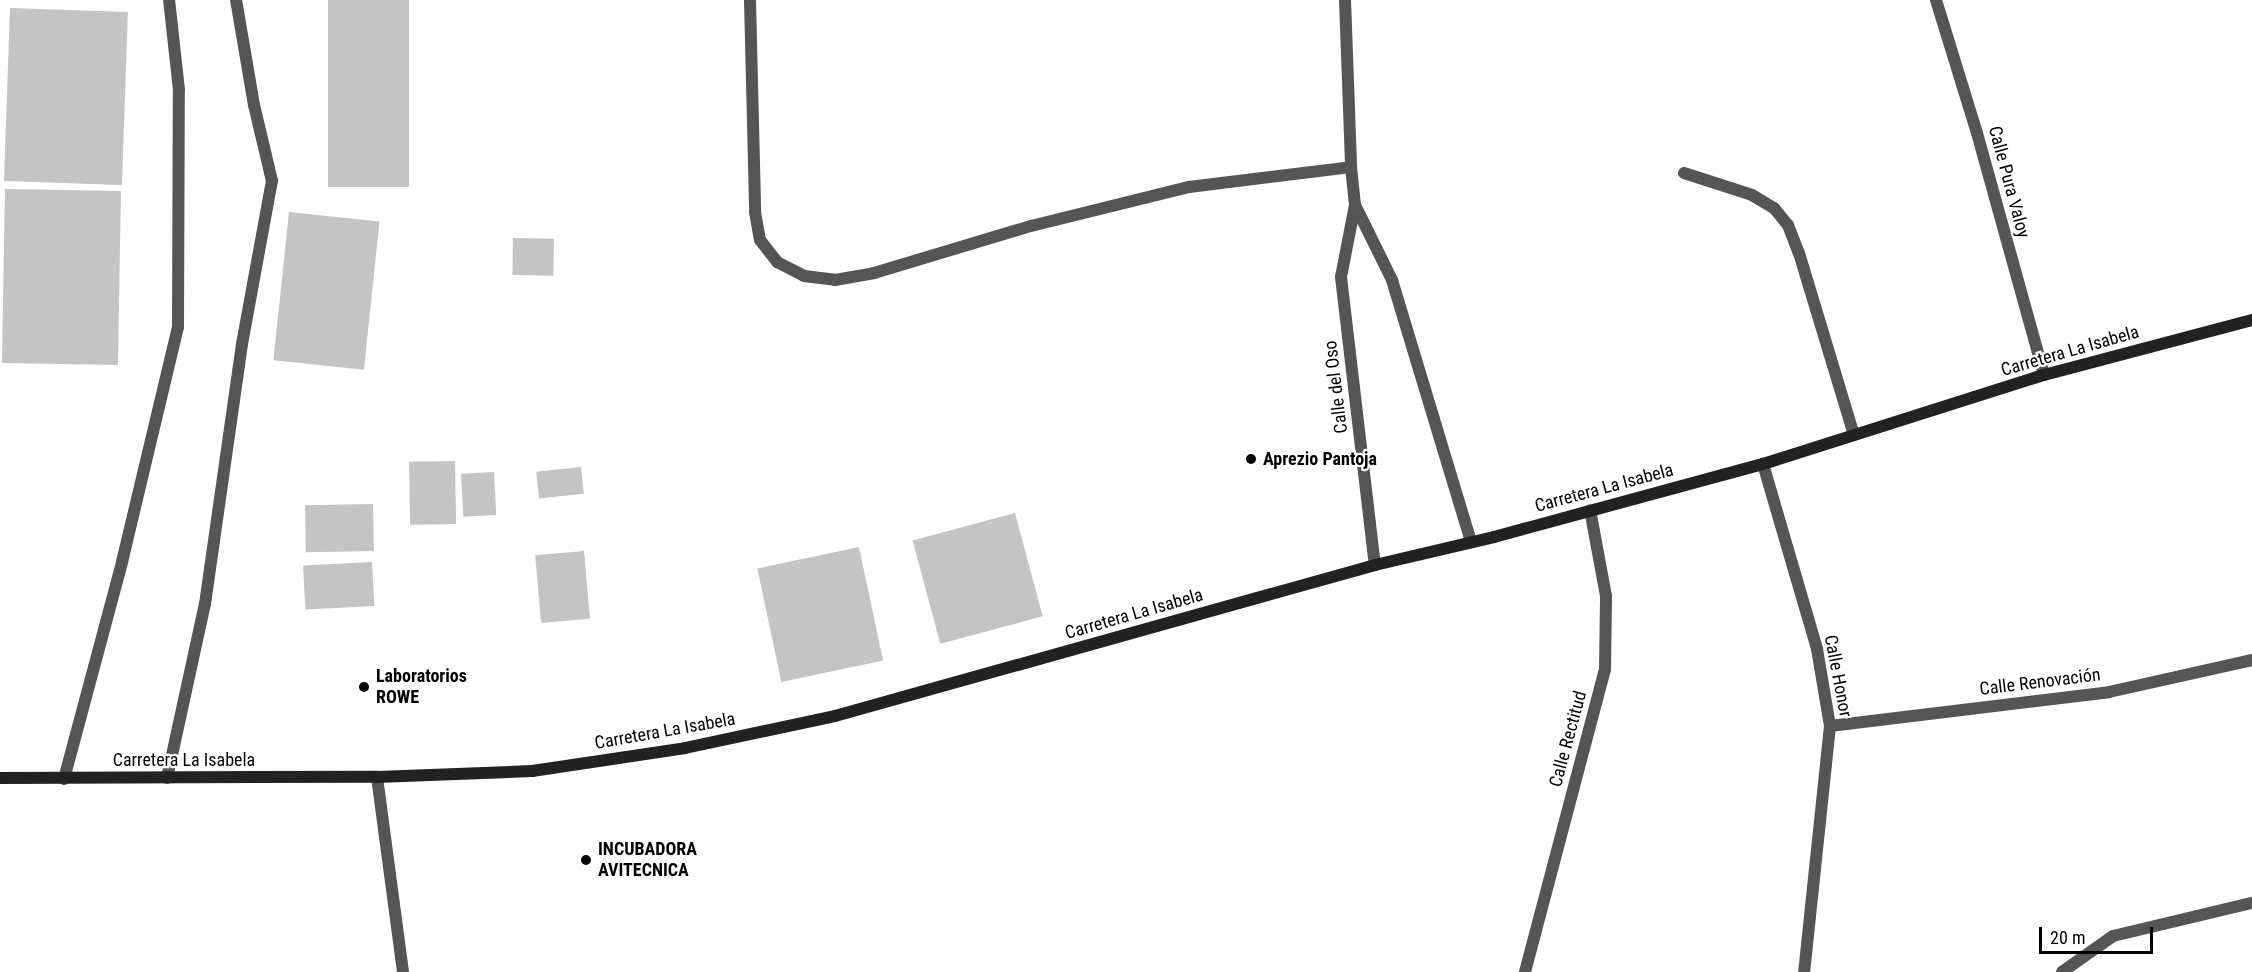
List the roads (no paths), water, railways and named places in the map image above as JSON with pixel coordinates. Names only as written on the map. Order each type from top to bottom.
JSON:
[{"type":"main road","name":"Carretera La Isabela","points":[[0,778],[377,777],[532,771],[697,746],[835,716],[1375,565],[1471,542],[1763,464],[2043,375],[2252,320]]},
{"type":"street","points":[[64,779],[123,562],[178,327],[178,90],[169,0]]},
{"type":"street","points":[[167,778],[205,604],[242,344],[272,181],[254,105],[236,0]]},
{"type":"street","points":[[750,0],[755,212],[760,240],[777,262],[804,276],[835,280],[874,273],[1031,226],[1189,187],[1351,167]]},
{"type":"street","name":"Calle del Oso","points":[[1345,0],[1351,167],[1355,205],[1341,277],[1375,565]]},
{"type":"street","name":"Calle Pura Valoy","points":[[1936,0],[1977,133],[2043,375]]},
{"type":"street","points":[[1684,173],[1752,195],[1774,208],[1788,225],[1799,253],[1854,435]]},
{"type":"street","name":"Calle del Oso","points":[[1355,205],[1392,280],[1471,542]]},
{"type":"street","name":"Calle Honor","points":[[1763,464],[1817,649],[1830,726],[1804,972]]},
{"type":"street","name":"Calle Rectitud","points":[[1525,972],[1605,670],[1606,596],[1590,510]]},
{"type":"street","name":"Calle Renovación","points":[[1830,726],[2109,692],[2252,660]]},
{"type":"street","points":[[377,777],[403,972]]},
{"type":"street","points":[[2062,972],[2113,936],[2252,903]]},
{"type":"place","name":"Aprezio Pantoja","points":[[1251,459]]},
{"type":"place","name":"Laboratorios ROWE","points":[[364,687]]},
{"type":"place","name":"INCUBADORA AVITECNICA","points":[[586,860]]}]
